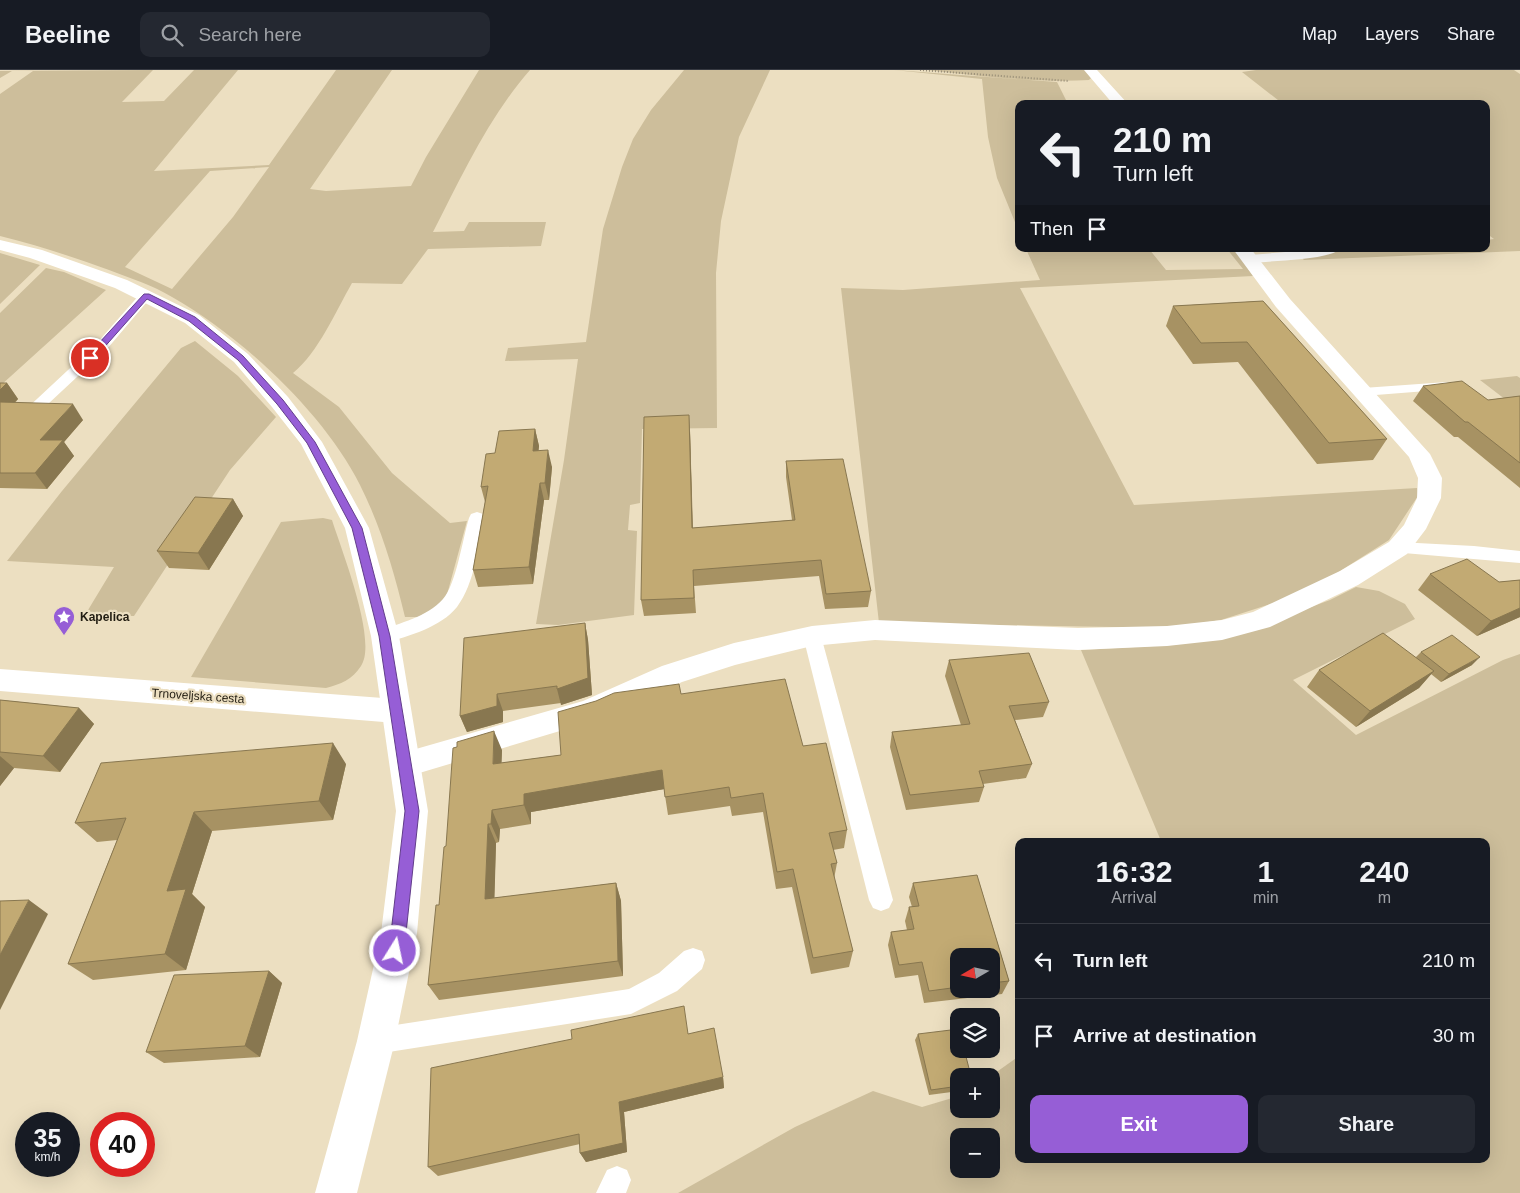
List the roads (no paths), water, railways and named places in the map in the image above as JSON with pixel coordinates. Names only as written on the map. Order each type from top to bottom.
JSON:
[{"type":"street","points":[[1090,70],[1117,100]]},
{"type":"street","points":[[0,245],[36,254],[121,284],[192,319],[240,358],[280,402],[311,442],[357,528],[385,636],[412,811],[399,933],[376,1041],[336,1193]]},
{"type":"street","points":[[406,764],[590,711],[672,674],[734,654],[812,636],[875,630],[1078,639],[1167,636],[1222,630],[1260,620],[1349,578],[1398,548],[1414,529],[1429,498],[1430,478],[1419,454],[1283,303],[1246,254]]},
{"type":"street","name":"Trnoveljska cesta","points":[[0,680],[396,711]]},
{"type":"lane","points":[[1246,254],[1325,252]]},
{"type":"lane","points":[[28,415],[102,346],[146,296]]},
{"type":"lane","points":[[1364,392],[1443,386],[1453,387],[1461,392]]},
{"type":"lane","points":[[385,636],[421,624],[452,602],[477,518]]},
{"type":"lane","points":[[1398,548],[1437,551],[1486,551],[1520,557]]},
{"type":"lane","points":[[812,636],[881,900]]},
{"type":"lane","points":[[376,1041],[631,1002],[668,982],[694,960]]},
{"type":"place","name":"Kapelica","points":[[64,636]]}]
